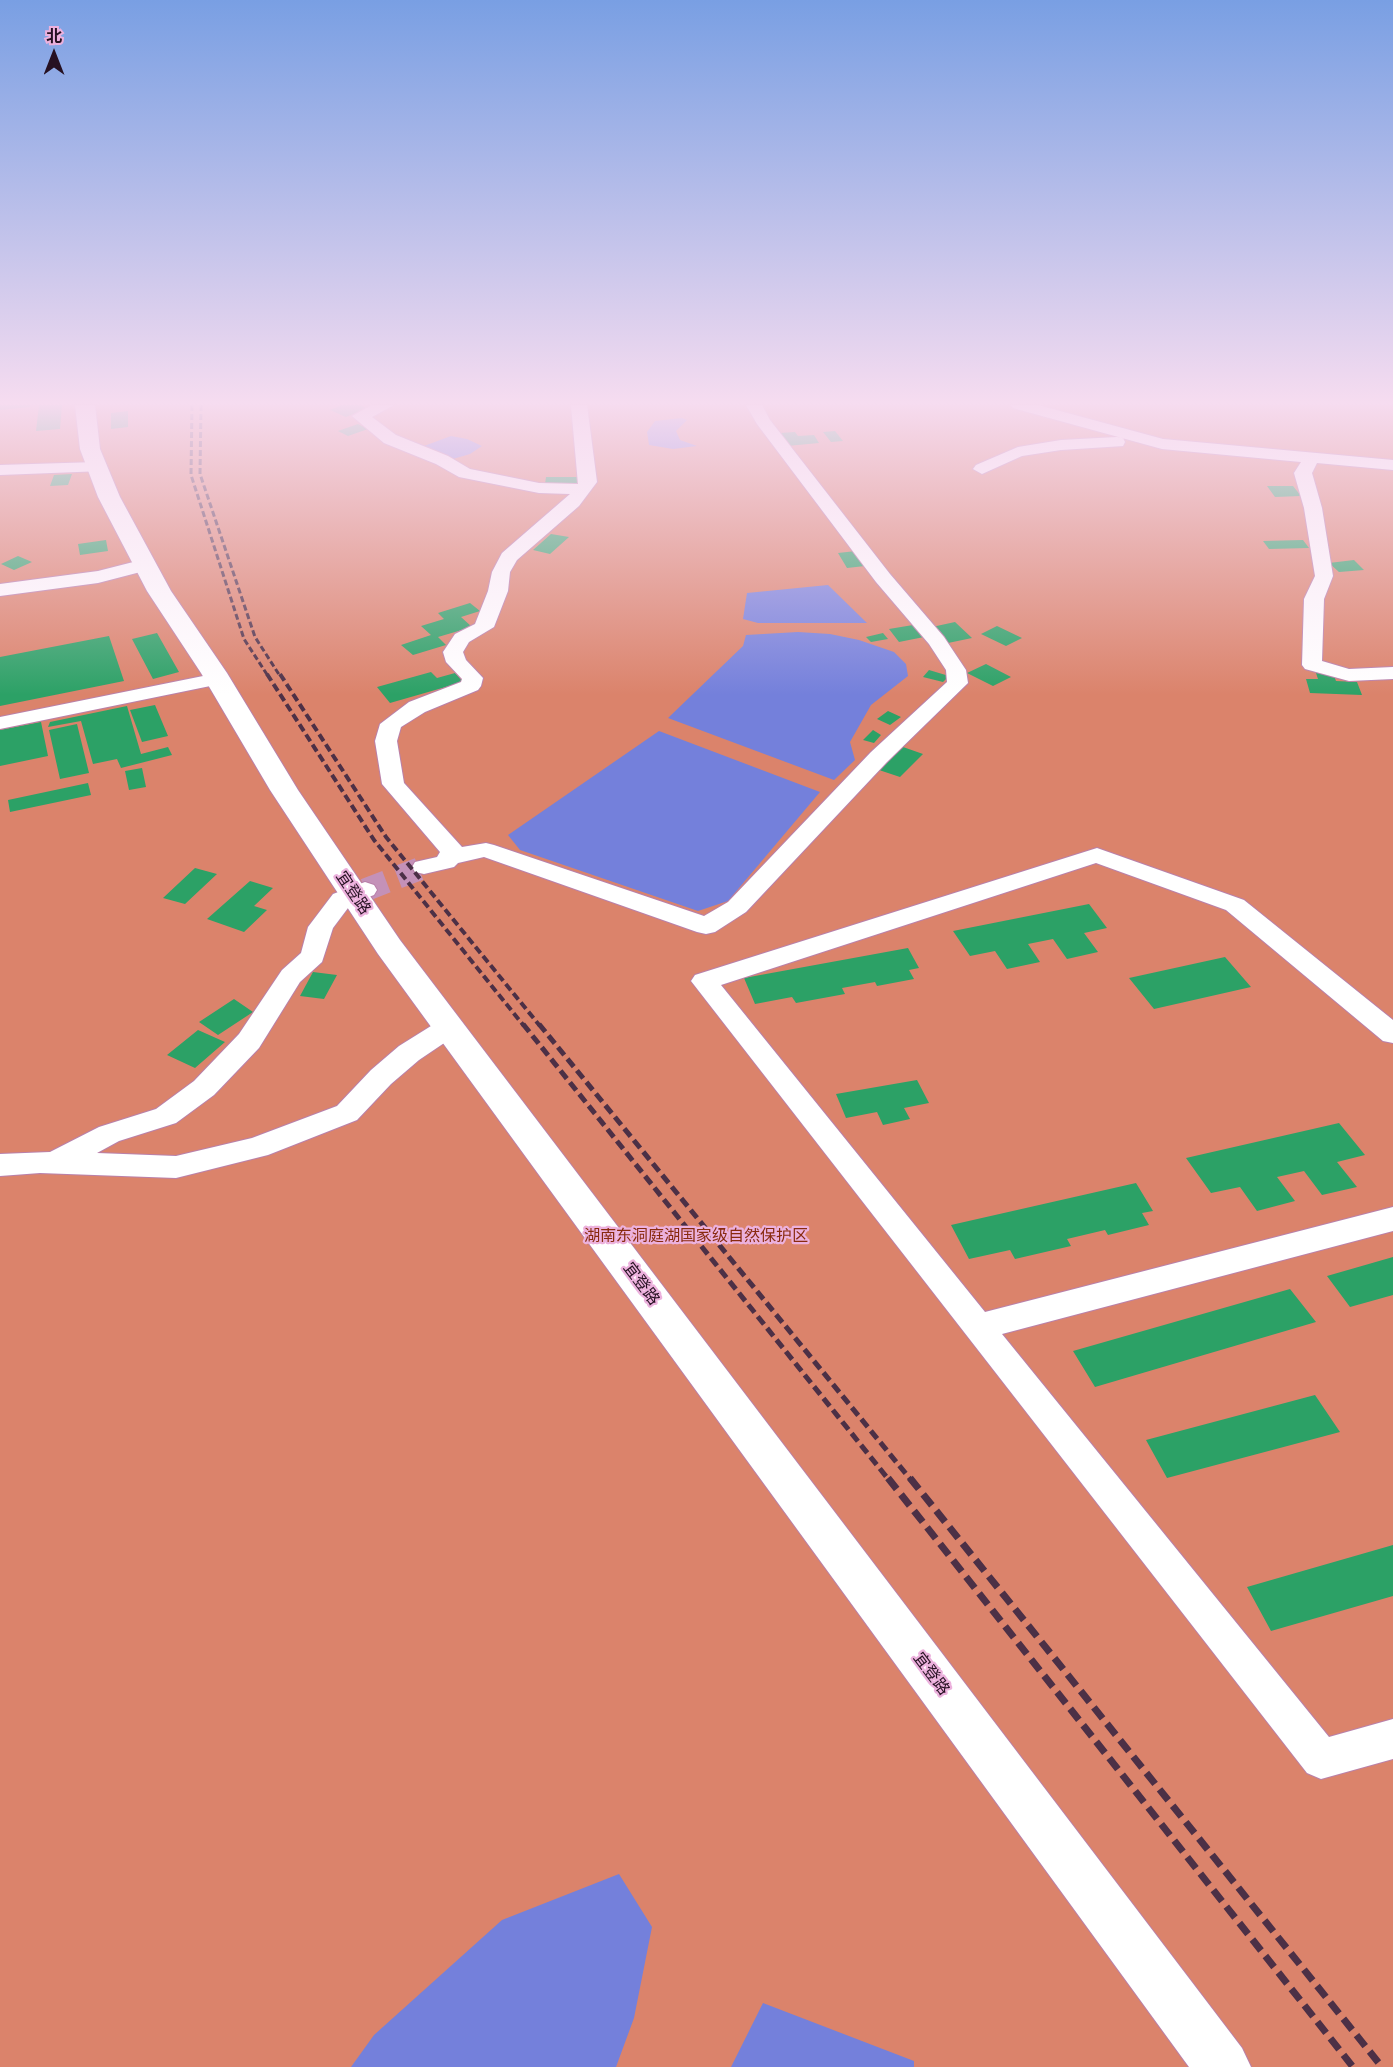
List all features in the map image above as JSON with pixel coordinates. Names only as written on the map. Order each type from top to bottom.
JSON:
[{"type":"street","name":"宜登路","points":[[111,501],[159,591],[218,679],[284,790],[360,892],[389,947],[1223,2067]]},
{"type":"street","points":[[424,867],[446,862],[453,852],[393,784],[386,741],[391,724],[417,707],[471,686],[473,678],[456,662],[453,652],[462,638],[484,627],[498,591],[501,572],[509,557],[573,501]]},
{"type":"street","points":[[449,857],[486,850],[706,926],[737,908],[879,757],[958,683],[956,670],[937,641],[883,578],[824,501]]},
{"type":"street","points":[[1311,501],[1324,576],[1314,600],[1312,665],[1349,675],[1393,673]]},
{"type":"street","points":[[0,590],[99,577],[145,565]]},
{"type":"street","points":[[0,572],[36,585]]},
{"type":"street","points":[[0,723],[218,679]]},
{"type":"street","points":[[1393,1034],[1234,905],[1097,855],[704,981],[1321,1759],[1393,1738]]},
{"type":"street","points":[[56,1162],[109,1134],[166,1116],[204,1088],[249,1041],[291,976],[313,956],[321,927],[342,899],[360,892]]},
{"type":"street","points":[[0,1165],[56,1162],[176,1167],[258,1147],[347,1113],[381,1077],[409,1053],[449,1027]]},
{"type":"street","points":[[978,1327],[1393,1219]]},
{"type":"green space","name":"湖南东洞庭湖国家级自然保护区","points":[[0,501],[1393,501],[1393,2067],[0,2067]]},
{"type":"water","points":[[828,585],[867,623],[758,623],[743,619],[747,593]]},
{"type":"water","points":[[798,632],[830,634],[859,640],[894,652],[906,664],[908,676],[871,705],[850,742],[855,760],[834,780],[668,718],[743,646],[746,635]]},
{"type":"water","points":[[659,731],[820,792],[728,901],[698,911],[520,850],[508,835]]},
{"type":"water","points":[[619,1874],[652,1927],[634,2018],[616,2067],[351,2067],[374,2035],[502,1920]]},
{"type":"water","points":[[763,2003],[914,2061],[914,2067],[731,2067]]},
{"type":"building","points":[[551,534],[569,537],[550,554],[533,550]]},
{"type":"building","points":[[106,540],[108,551],[80,555],[78,544]]},
{"type":"building","points":[[1303,540],[1309,548],[1269,549],[1263,541]]},
{"type":"building","points":[[856,551],[865,566],[847,568],[838,553]]},
{"type":"building","points":[[18,556],[32,562],[14,570],[1,564]]},
{"type":"building","points":[[1354,560],[1364,570],[1339,572],[1329,563]]},
{"type":"building","points":[[470,603],[480,611],[461,617],[472,627],[438,637],[446,645],[413,655],[401,645],[431,635],[421,626],[444,619],[438,613]]},
{"type":"building","points":[[955,622],[972,638],[948,643],[932,627]]},
{"type":"building","points":[[913,625],[924,637],[899,642],[889,629]]},
{"type":"building","points":[[997,626],[1022,638],[1006,646],[981,634]]},
{"type":"building","points":[[157,633],[179,672],[153,679],[132,639]]},
{"type":"building","points":[[883,633],[888,639],[871,642],[866,637]]},
{"type":"building","points":[[109,636],[124,681],[0,706],[0,657]]},
{"type":"building","points":[[986,664],[1011,677],[993,686],[967,673]]},
{"type":"building","points":[[929,670],[949,676],[943,682],[923,677]]},
{"type":"building","points":[[431,672],[437,678],[455,673],[463,682],[390,703],[377,687]]},
{"type":"building","points":[[1316,673],[1333,673],[1336,681],[1357,682],[1362,695],[1310,693],[1306,679],[1318,679]]},
{"type":"building","points":[[155,705],[168,736],[142,742],[130,710]]},
{"type":"building","points":[[127,706],[141,754],[168,747],[172,755],[121,768],[117,759],[93,764],[81,721],[48,727],[50,722]]},
{"type":"building","points":[[888,711],[901,717],[890,725],[877,719]]},
{"type":"building","points":[[41,722],[48,756],[0,766],[0,730]]},
{"type":"building","points":[[77,724],[89,773],[60,779],[49,730]]},
{"type":"building","points":[[873,730],[881,735],[874,743],[863,740]]},
{"type":"building","points":[[903,747],[923,754],[900,777],[879,770]]},
{"type":"building","points":[[142,768],[146,787],[129,790],[125,771]]},
{"type":"building","points":[[88,783],[91,795],[10,812],[8,800]]},
{"type":"building","points":[[195,868],[217,874],[185,904],[163,898]]},
{"type":"building","points":[[250,881],[273,888],[254,906],[267,910],[244,932],[207,919]]},
{"type":"building","points":[[1089,904],[1107,928],[1084,933],[1098,952],[1067,959],[1053,939],[1028,944],[1040,962],[1007,969],[995,951],[970,956],[953,931]]},
{"type":"building","points":[[908,948],[919,968],[909,970],[914,979],[877,986],[875,982],[842,988],[845,994],[796,1003],[792,997],[755,1004],[744,978]]},
{"type":"building","points":[[1225,957],[1251,987],[1154,1009],[1129,978]]},
{"type":"building","points":[[313,972],[337,975],[324,999],[300,996]]},
{"type":"building","points":[[234,999],[253,1012],[218,1035],[199,1022]]},
{"type":"building","points":[[198,1030],[225,1042],[195,1068],[167,1055]]},
{"type":"building","points":[[917,1080],[929,1103],[904,1108],[910,1119],[883,1125],[877,1112],[846,1118],[836,1094]]},
{"type":"building","points":[[1339,1123],[1365,1155],[1337,1162],[1357,1187],[1322,1195],[1304,1171],[1277,1177],[1295,1201],[1257,1211],[1240,1187],[1211,1193],[1186,1158]]},
{"type":"building","points":[[1136,1183],[1153,1211],[1142,1213],[1149,1225],[1108,1235],[1105,1230],[1067,1239],[1071,1246],[1015,1259],[1010,1250],[969,1259],[951,1225]]},
{"type":"building","points":[[1393,1257],[1393,1295],[1350,1307],[1327,1276]]},
{"type":"building","points":[[1290,1289],[1316,1322],[1095,1387],[1073,1351]]},
{"type":"building","points":[[1315,1395],[1340,1432],[1167,1478],[1146,1440]]},
{"type":"building","points":[[1393,1545],[1393,1596],[1271,1631],[1247,1587]]},
{"type":"tunnel","points":[[365,890],[424,867]]},
{"type":"railway","points":[[200,501],[244,639],[268,676]]},
{"type":"railway","points":[[209,501],[255,637],[280,676]]},
{"type":"railway","points":[[267,674],[374,840],[524,1026]]},
{"type":"railway","points":[[280,674],[386,837],[540,1026]]},
{"type":"railway","points":[[523,1024],[889,1480]]},
{"type":"railway","points":[[539,1024],[911,1480]]},
{"type":"railway","points":[[888,1478],[1353,2067]]},
{"type":"railway","points":[[910,1478],[1382,2067]]}]
